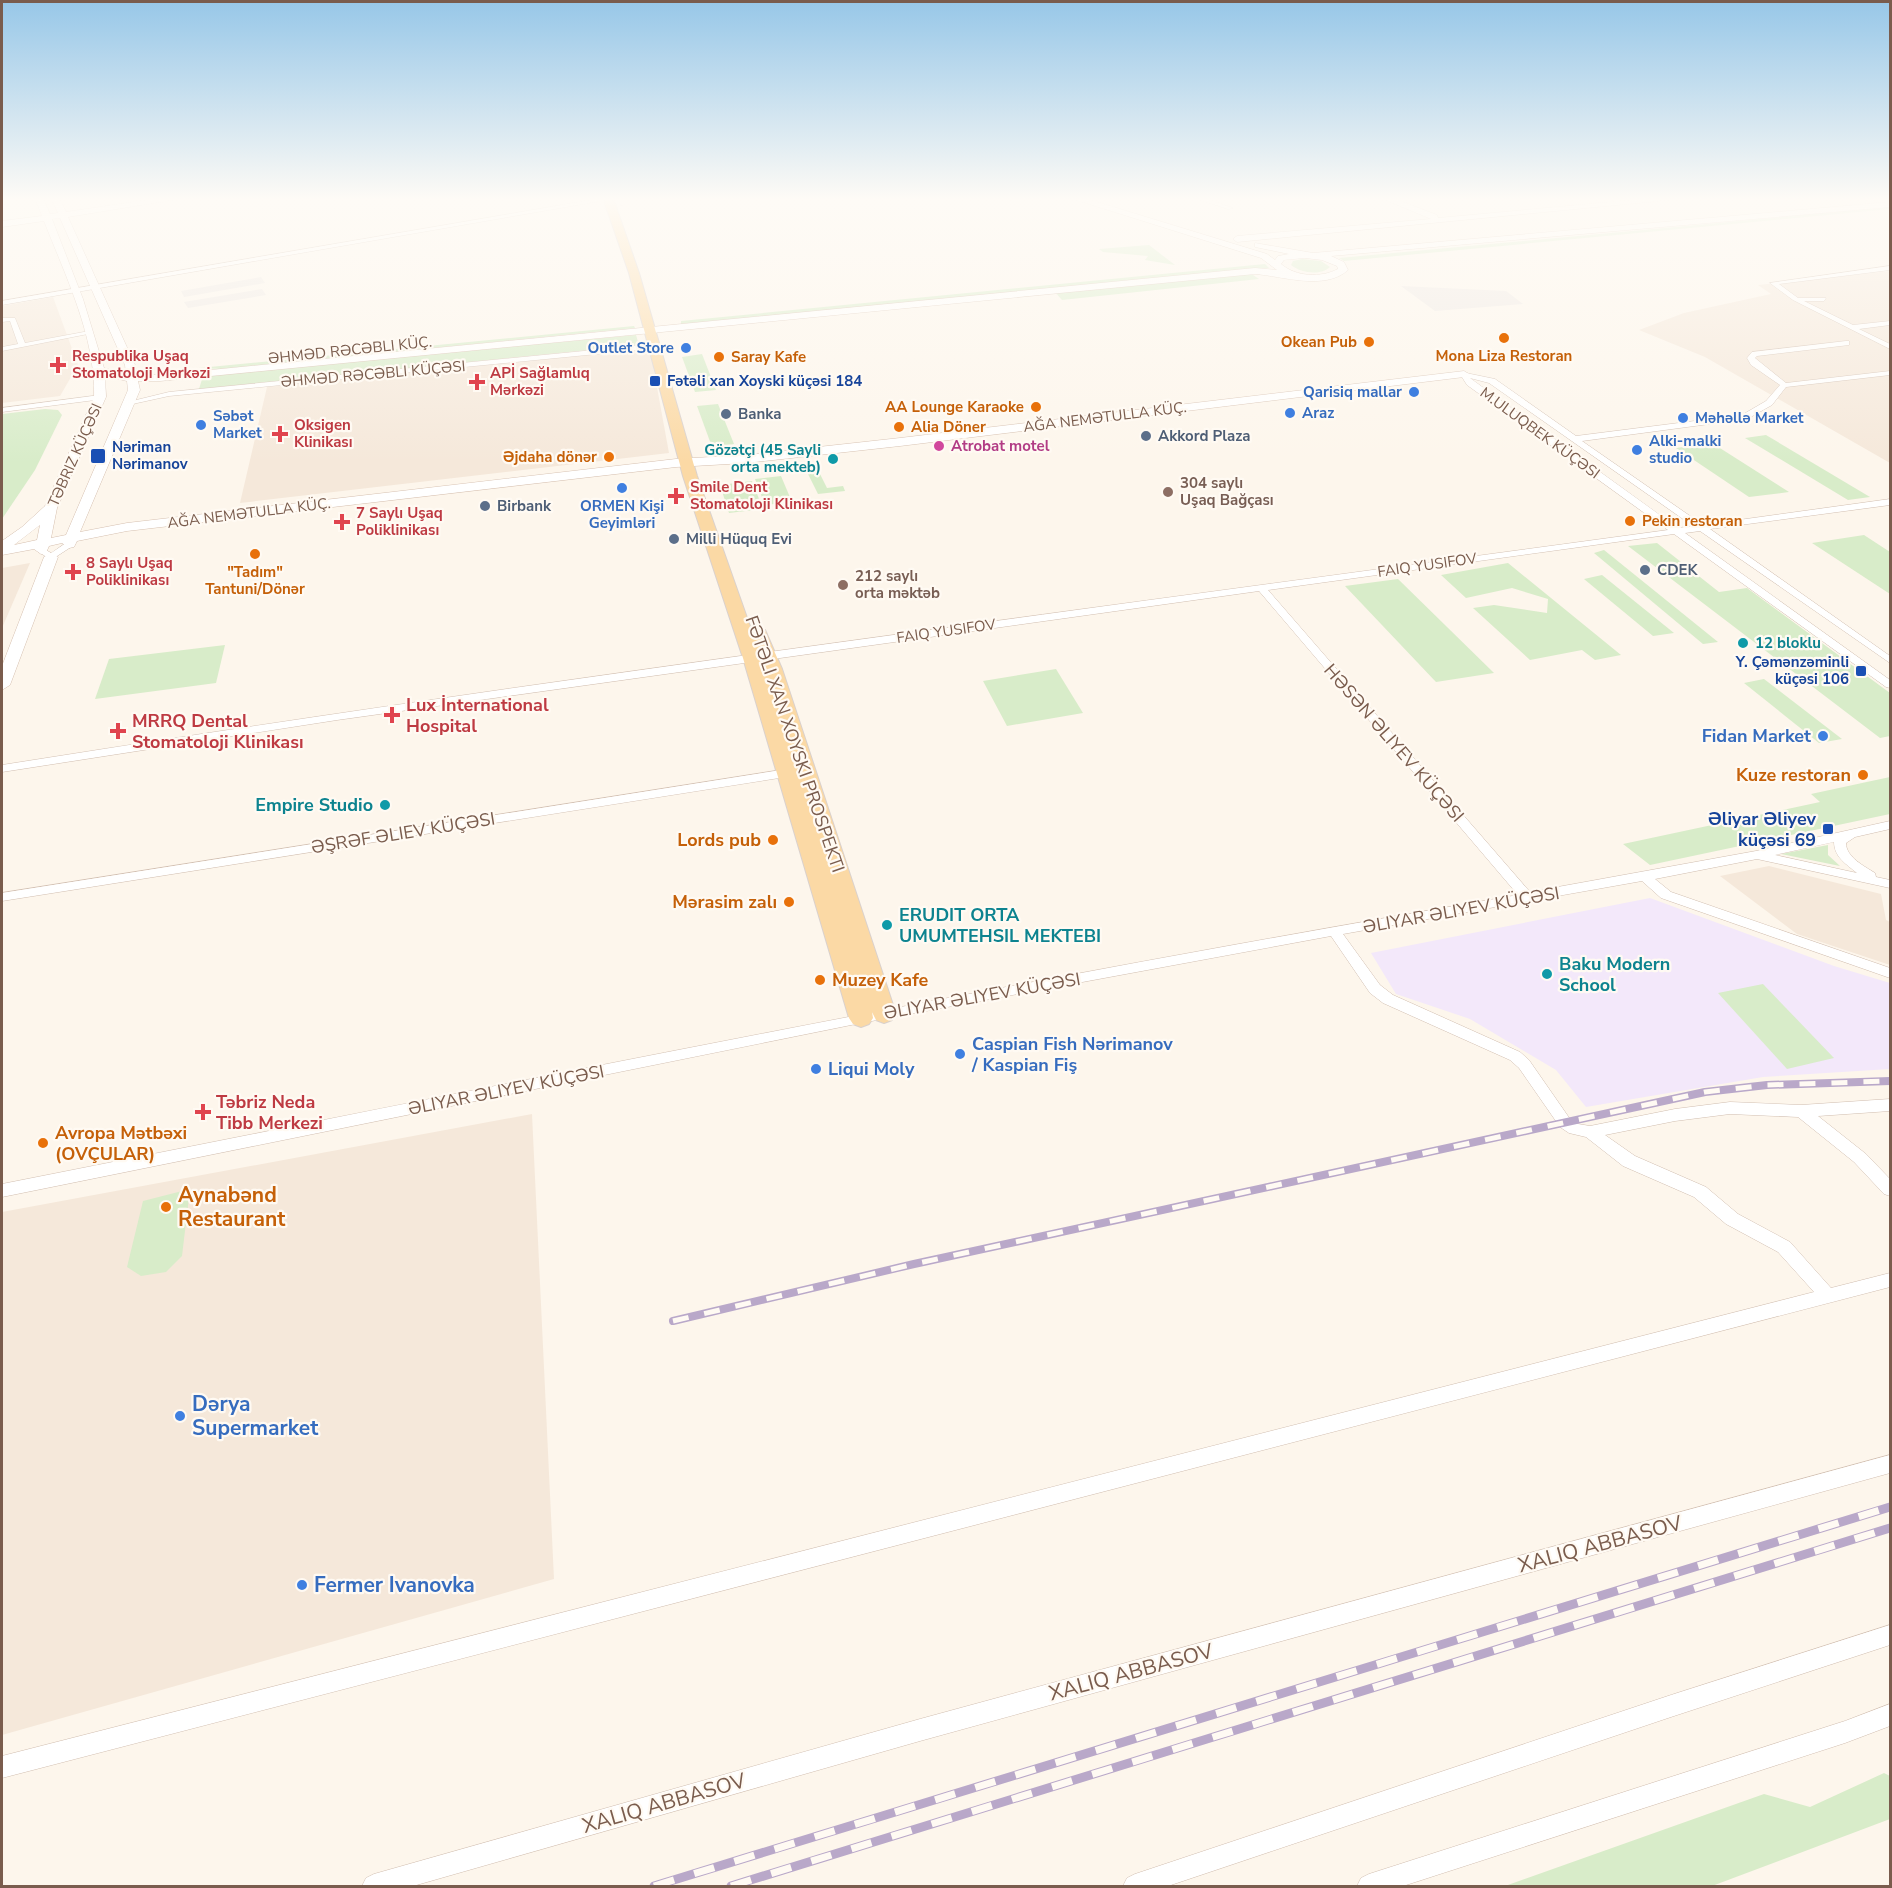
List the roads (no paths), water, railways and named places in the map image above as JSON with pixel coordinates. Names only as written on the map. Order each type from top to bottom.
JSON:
[{"type":"main road","name":"TƏBRIZ KÜÇƏSI","points":[[70,540],[100,467],[114,400],[101,370],[72,286]]},
{"type":"main road","points":[[94,286],[130,365],[134,384]]},
{"type":"main road","name":"FƏTƏLI XAN XOYSKI PROSPEKTI","points":[[644,286],[690,423]]},
{"type":"main road","points":[[650,286],[653,294]]},
{"type":"main road","name":"ƏHMƏD RƏCƏBLI KÜÇ.","points":[[160,373],[1034,286]]},
{"type":"main road","name":"ƏHMƏD RƏCƏBLI KÜÇ.","points":[[656,325],[1087,286]]},
{"type":"main road","name":"FƏTƏLI XAN XOYSKI PROSPEKTI","points":[[656,325],[655,346],[691,463],[759,657],[796,772],[884,1014]]},
{"type":"main road","points":[[130,365],[160,373]]},
{"type":"main road","points":[[101,370],[134,384]]},
{"type":"main road","points":[[114,400],[134,384],[160,373]]},
{"type":"main road","name":"AĞA NEMƏTULLA KÜÇ.","points":[[70,540],[127,527],[691,463],[746,459],[1464,374]]},
{"type":"main road","name":"TƏBRIZ KÜÇƏSI","points":[[2,685],[45,550],[51,508],[66,471],[114,400],[134,384]]},
{"type":"main road","name":"AĞA NEMƏTULLA KÜÇ.","points":[[70,540],[691,463]]},
{"type":"main road","points":[[66,471],[69,475],[80,476],[100,467]]},
{"type":"main road","points":[[2,546],[27,530],[51,508]]},
{"type":"main road","points":[[2,556],[45,550],[70,540]]},
{"type":"main road","points":[[2,551],[45,550]]},
{"type":"main road","name":"FƏTƏLI XAN XOYSKI PROSPEKTI","points":[[796,772],[861,1018]]},
{"type":"street","points":[[2,303],[94,286]]},
{"type":"street","points":[[1777,286],[1796,299],[1890,346]]},
{"type":"street","points":[[1796,299],[1824,298]]},
{"type":"street","points":[[2,320],[13,319],[22,345]]},
{"type":"street","points":[[1855,327],[1890,323]]},
{"type":"street","points":[[2,349],[89,333]]},
{"type":"street","points":[[1784,385],[1754,363],[1751,358],[1755,354],[1846,343]]},
{"type":"street","name":"ƏHMƏD RƏCƏBLI KÜÇƏSI","points":[[2,410],[655,346]]},
{"type":"street","points":[[1575,439],[1744,417],[1768,403],[1784,385],[1890,373]]},
{"type":"street","name":"M.ULUQBEK KÜÇƏSI","points":[[1464,374],[1487,378],[1890,660]]},
{"type":"street","name":"M.ULUQBEK KÜÇƏSI","points":[[1464,374],[1470,382],[1890,685]]},
{"type":"street","name":"FAIQ YUSIFOV","points":[[2,768],[337,717],[759,657],[1890,502]]},
{"type":"street","name":"HƏSƏN ƏLIYEV KÜÇƏSI","points":[[1261,588],[1527,897]]},
{"type":"street","name":"ƏŞRƏF ƏLIEV KÜÇƏSI","points":[[2,897],[796,772]]},
{"type":"street","name":"ƏLIYAR ƏLIYEV KÜÇƏSI","points":[[2,1191],[861,1018],[1756,855],[1890,825]]},
{"type":"street","points":[[1853,832],[1840,842],[1840,850],[1860,870],[1888,883]]},
{"type":"street","points":[[1756,855],[1888,883]]},
{"type":"street","points":[[1644,876],[1657,889],[1673,898],[1890,973]]},
{"type":"street","points":[[1335,932],[1375,989],[1388,999],[1515,1056],[1524,1064],[1565,1122],[1574,1129],[1590,1132],[1675,1115],[1730,1108],[1801,1111],[1890,1105]]},
{"type":"street","points":[[1801,1111],[1860,1158],[1890,1189]]},
{"type":"street","points":[[1590,1132],[1629,1161],[1700,1192],[1738,1223],[1784,1247],[1828,1296]]},
{"type":"street","points":[[2,1767],[1890,1280]]},
{"type":"street","points":[[374,1887],[920,1730],[1890,1464]]},
{"type":"street","points":[[1135,1887],[1671,1706],[1890,1635]]},
{"type":"street","points":[[1369,1887],[1845,1732],[1890,1714]]},
{"type":"railway","points":[[673,1321],[914,1264],[1705,1092],[1767,1085],[1890,1081]]},
{"type":"railway","points":[[654,1886],[1890,1507]]},
{"type":"railway","points":[[731,1886],[1890,1528]]},
{"type":"place","name":"Mona Liza Restoran","points":[[1504,338]]},
{"type":"place","name":"Okean Pub","points":[[1369,342]]},
{"type":"place","name":"Outlet Store","points":[[686,348]]},
{"type":"place","name":"Saray Kafe","points":[[719,357]]},
{"type":"place","name":"Respublika Uşaq Stomatoloji Mərkəzi","points":[[58,365]]},
{"type":"place","name":"Fətəli xan Xoyski küçəsi 184","points":[[655,381]]},
{"type":"place","name":"APİ Sağlamlıq Mərkəzi","points":[[477,382]]},
{"type":"place","name":"Qarisiq mallar","points":[[1414,392]]},
{"type":"place","name":"AA Lounge Karaoke","points":[[1036,407]]},
{"type":"place","name":"Araz","points":[[1290,413]]},
{"type":"place","name":"Banka","points":[[726,414]]},
{"type":"place","name":"Məhəllə Market","points":[[1683,418]]},
{"type":"place","name":"Səbət Market","points":[[201,425]]},
{"type":"place","name":"Alia Döner","points":[[899,427]]},
{"type":"place","name":"Oksigen Klinikası","points":[[280,434]]},
{"type":"place","name":"Akkord Plaza","points":[[1146,436]]},
{"type":"place","name":"Atrobat motel","points":[[939,446]]},
{"type":"place","name":"Alki-malki studio","points":[[1637,450]]},
{"type":"place","name":"Nəriman Nərimanov","points":[[98,456]]},
{"type":"place","name":"Əjdaha dönər","points":[[609,457]]},
{"type":"place","name":"Gözətçi (45 Sayli orta mekteb)","points":[[833,459]]},
{"type":"place","name":"ORMEN Kişi Geyimləri","points":[[622,488]]},
{"type":"place","name":"304 saylı Uşaq Bağçası","points":[[1168,492]]},
{"type":"place","name":"Smile Dent Stomatoloji Klinikası","points":[[676,496]]},
{"type":"place","name":"Birbank","points":[[485,506]]},
{"type":"place","name":"Pekin restoran","points":[[1630,521]]},
{"type":"place","name":"7 Saylı Uşaq Poliklinikası","points":[[342,522]]},
{"type":"place","name":"Milli Hüquq Evi","points":[[674,539]]},
{"type":"place","name":"\"Tadım\" Tantuni/Dönər","points":[[255,554]]},
{"type":"place","name":"CDEK","points":[[1645,570]]},
{"type":"place","name":"8 Saylı Uşaq Poliklinikası","points":[[73,572]]},
{"type":"place","name":"212 saylı orta məktəb","points":[[843,585]]},
{"type":"place","name":"12 bloklu","points":[[1743,643]]},
{"type":"place","name":"Y. Çəmənzəminli küçəsi 106","points":[[1861,671]]},
{"type":"place","name":"Lux İnternational Hospital","points":[[392,715]]},
{"type":"place","name":"MRRQ Dental Stomatoloji Klinikası","points":[[118,731]]},
{"type":"place","name":"Fidan Market","points":[[1823,736]]},
{"type":"place","name":"Kuze restoran","points":[[1863,775]]},
{"type":"place","name":"Empire Studio","points":[[385,805]]},
{"type":"place","name":"Əliyar Əliyev küçəsi 69","points":[[1828,829]]},
{"type":"place","name":"Lords pub","points":[[773,840]]},
{"type":"place","name":"Mərasim zalı","points":[[789,902]]},
{"type":"place","name":"ERUDIT ORTA UMUMTEHSIL MEKTEBI","points":[[887,925]]},
{"type":"place","name":"Baku Modern School","points":[[1547,974]]},
{"type":"place","name":"Muzey Kafe","points":[[820,980]]},
{"type":"place","name":"Caspian Fish Nərimanov / Kaspian Fiş","points":[[960,1054]]},
{"type":"place","name":"Liqui Moly","points":[[816,1069]]},
{"type":"place","name":"Təbriz Neda Tibb Merkezi","points":[[203,1112]]},
{"type":"place","name":"Avropa Mətbəxi (OVÇULAR)","points":[[43,1143]]},
{"type":"place","name":"Aynabənd Restaurant","points":[[166,1207]]},
{"type":"place","name":"Dərya Supermarket","points":[[180,1416]]},
{"type":"place","name":"Fermer Ivanovka","points":[[302,1585]]}]
